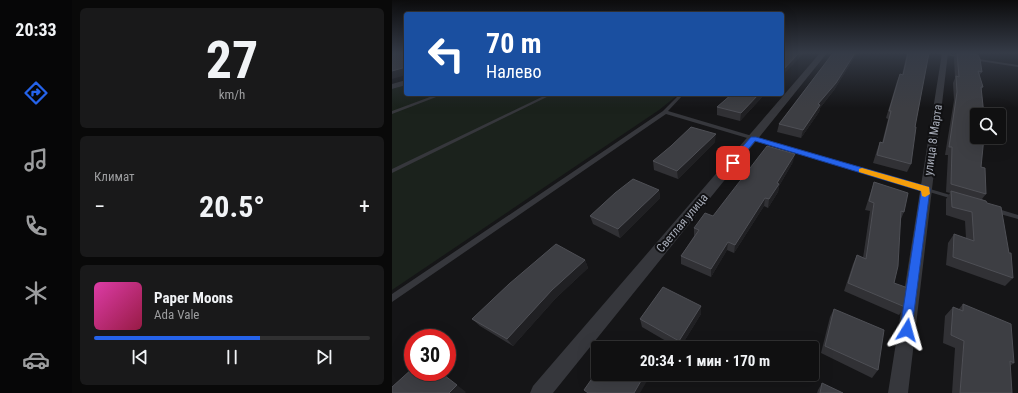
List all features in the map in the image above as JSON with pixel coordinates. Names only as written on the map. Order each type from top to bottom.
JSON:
[{"type":"street","name":"Светлая улица","points":[[540,393],[809,71]]},
{"type":"street","name":"улица 8 Марта","points":[[898,393],[926,189],[940,71]]},
{"type":"street","points":[[392,87],[404,83]]},
{"type":"lane","points":[[392,113],[437,96]]},
{"type":"lane","points":[[392,171],[547,96]]},
{"type":"lane","points":[[392,298],[665,112],[680,96]]},
{"type":"lane","points":[[665,112],[961,200]]},
{"type":"lane","points":[[990,208],[1018,216]]},
{"type":"shaded area","points":[[404,85],[404,96],[676,96],[659,110],[392,290],[392,89]]},
{"type":"building","points":[[819,71],[843,71],[836,83],[818,104],[820,105],[803,130],[779,124]]},
{"type":"building","points":[[904,71],[926,71],[915,127],[911,164],[877,155],[880,142],[883,143],[891,111],[889,111],[900,74],[903,75]]},
{"type":"building","points":[[959,71],[978,71],[983,87],[981,87],[983,108],[970,108],[970,144],[983,144],[981,167],[985,168],[986,194],[951,184],[952,147],[949,147],[957,92],[956,76],[959,77]]},
{"type":"building","points":[[730,96],[757,96],[741,113],[717,107]]},
{"type":"building","points":[[691,127],[716,134],[677,171],[653,161],[671,146]]},
{"type":"building","points":[[767,146],[795,154],[777,183],[779,184],[769,199],[765,198],[735,245],[728,242],[711,269],[681,256],[699,230],[694,228],[705,213],[713,216]]},
{"type":"building","points":[[633,179],[659,190],[618,229],[590,216],[615,193]]},
{"type":"building","points":[[874,182],[908,193],[904,212],[901,211],[898,266],[894,283],[908,288],[905,307],[848,283],[857,255],[866,259],[874,203],[869,201]]},
{"type":"building","points":[[951,191],[1001,207],[1009,253],[1011,253],[1013,278],[953,257],[954,234],[974,241],[972,212],[952,207]]},
{"type":"building","points":[[556,244],[585,260],[552,290],[507,339],[472,319],[509,284]]},
{"type":"building","points":[[663,287],[701,306],[679,341],[640,319]]},
{"type":"building","points":[[963,304],[1011,324],[1014,363],[1010,361],[1012,393],[960,393],[964,341],[951,335],[953,307],[963,311]]},
{"type":"building","points":[[834,309],[884,330],[878,370],[825,346]]},
{"type":"building","points":[[404,376],[404,381],[452,381],[457,385],[449,393],[392,393],[392,387]]},
{"type":"building","points":[[591,380],[641,381],[634,393],[588,393],[584,390]]},
{"type":"building","points":[[822,383],[843,393],[820,393]]},
{"type":"slow traffic","points":[[862,171],[926,189],[925,194]]},
{"type":"route","points":[[733,163],[753,138],[926,189],[907,330]]}]
